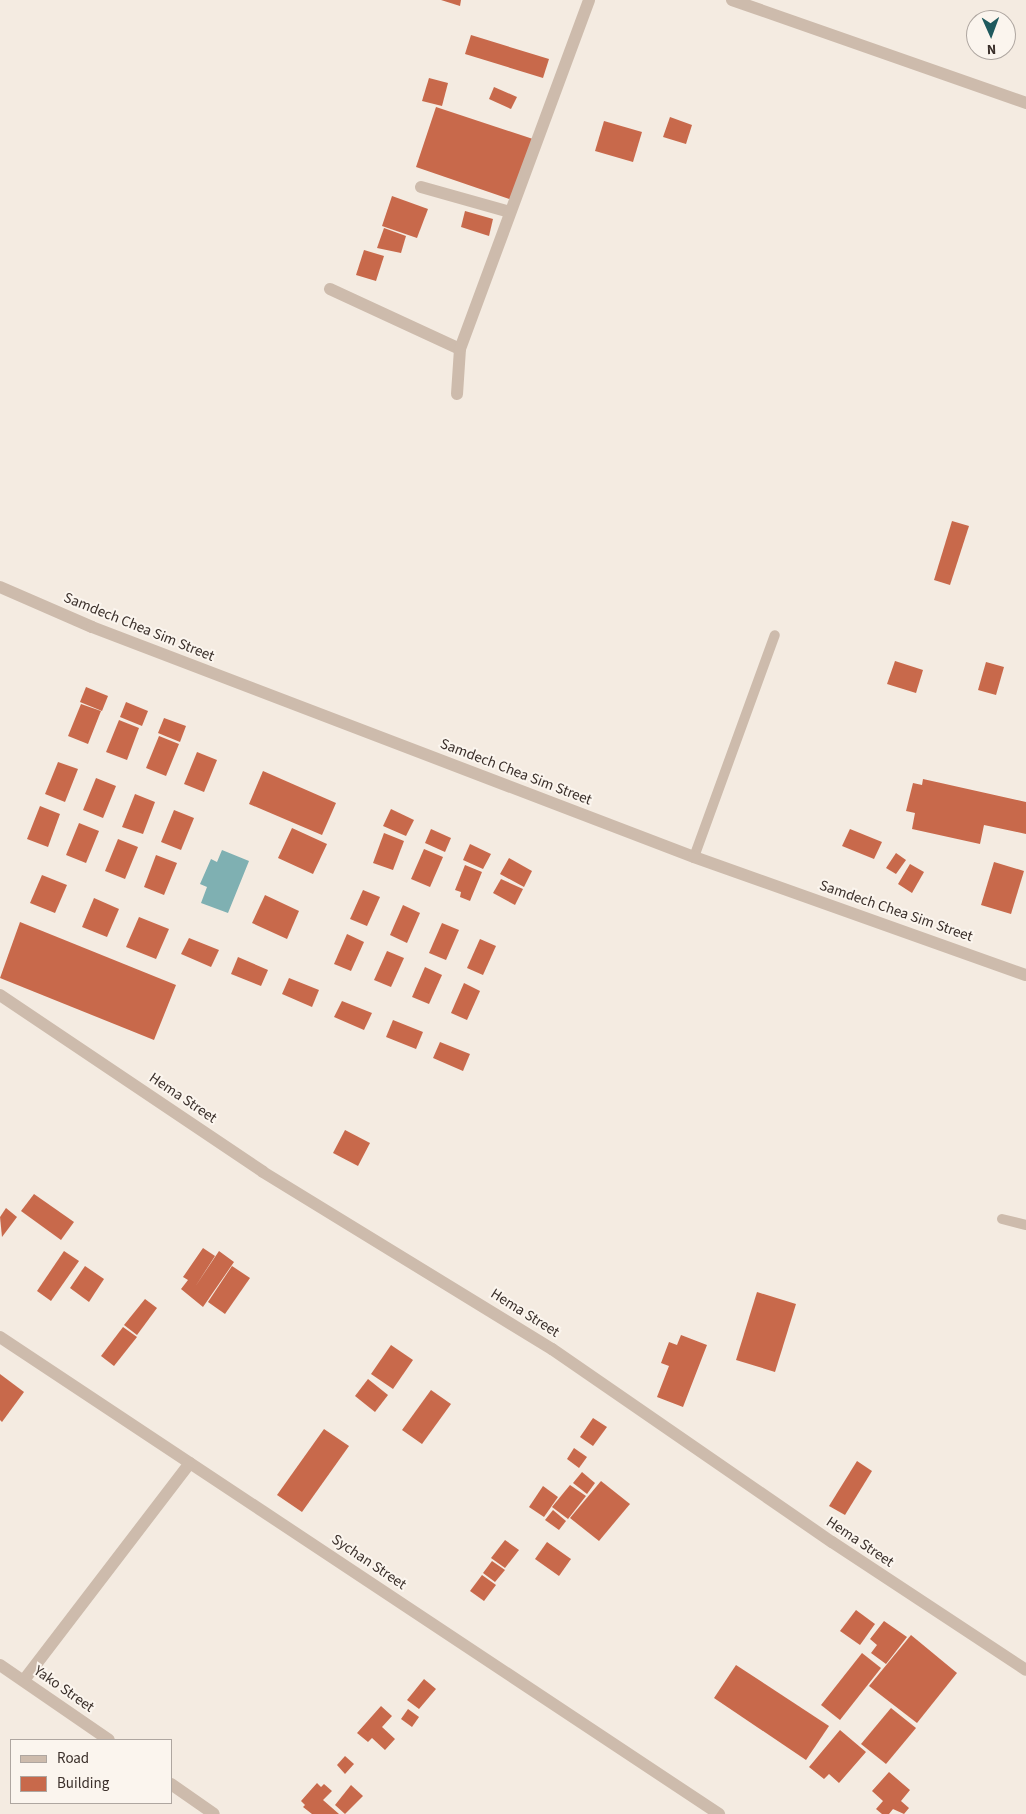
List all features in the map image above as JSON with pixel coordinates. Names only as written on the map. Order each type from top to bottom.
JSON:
[{"type":"street","points":[[457,394],[460,349],[589,0]]},
{"type":"street","points":[[732,0],[1026,102]]},
{"type":"street","points":[[420,186],[510,212]]},
{"type":"street","points":[[330,289],[460,349]]},
{"type":"street","name":"Samdech Chea Sim Street","points":[[0,587],[92,627],[694,857],[1026,975]]},
{"type":"street","name":"Hema Street","points":[[0,995],[263,1172],[552,1349],[840,1548],[1026,1670]]},
{"type":"street","name":"Sychan Street","points":[[0,1337],[719,1814]]},
{"type":"street","points":[[24,1680],[190,1463]]},
{"type":"street","name":"Yako Street","points":[[0,1665],[109,1739]]},
{"type":"street","points":[[172,1785],[214,1814]]},
{"type":"lane","points":[[694,857],[775,635]]},
{"type":"lane","points":[[1002,1219],[1026,1226]]},
{"type":"water","points":[[222,850],[249,861],[228,913],[201,903],[207,887],[200,884],[211,859],[217,862]]},
{"type":"building","points":[[441,0],[461,0],[460,6]]},
{"type":"building","points":[[471,35],[549,59],[543,78],[465,54]]},
{"type":"building","points":[[429,78],[448,83],[442,106],[422,101]]},
{"type":"building","points":[[494,87],[517,97],[511,109],[489,99]]},
{"type":"building","points":[[436,107],[533,139],[512,200],[416,167]]},
{"type":"building","points":[[670,117],[692,125],[686,144],[663,137]]},
{"type":"building","points":[[604,121],[642,132],[633,162],[595,151]]},
{"type":"building","points":[[392,196],[428,209],[417,238],[382,226]]},
{"type":"building","points":[[465,211],[493,219],[489,236],[461,227]]},
{"type":"building","points":[[384,228],[406,236],[401,253],[377,248]]},
{"type":"building","points":[[364,250],[384,256],[376,281],[356,275]]},
{"type":"building","points":[[952,521],[969,526],[950,585],[934,580]]},
{"type":"building","points":[[895,661],[923,670],[916,693],[887,684]]},
{"type":"building","points":[[986,662],[1004,667],[996,695],[978,690]]},
{"type":"building","points":[[86,687],[108,696],[102,711],[80,702]]},
{"type":"building","points":[[126,702],[148,711],[142,726],[120,717]]},
{"type":"building","points":[[81,704],[101,711],[88,744],[68,736]]},
{"type":"building","points":[[164,718],[186,726],[180,742],[158,733]]},
{"type":"building","points":[[119,720],[139,728],[127,760],[106,752]]},
{"type":"building","points":[[159,736],[179,744],[166,776],[146,768]]},
{"type":"building","points":[[197,752],[217,760],[204,792],[184,784]]},
{"type":"building","points":[[58,762],[78,769],[65,802],[45,794]]},
{"type":"building","points":[[263,771],[336,803],[322,835],[249,804]]},
{"type":"building","points":[[96,778],[116,786],[103,818],[83,810]]},
{"type":"building","points":[[923,779],[1026,802],[1026,834],[984,825],[980,844],[912,829],[915,813],[906,811],[913,783],[922,785]]},
{"type":"building","points":[[135,794],[155,802],[143,834],[122,827]]},
{"type":"building","points":[[40,806],[60,814],[48,847],[27,839]]},
{"type":"building","points":[[391,809],[414,820],[406,836],[383,826]]},
{"type":"building","points":[[174,810],[194,818],[181,850],[161,842]]},
{"type":"building","points":[[79,823],[99,831],[86,863],[66,855]]},
{"type":"building","points":[[292,828],[327,844],[313,874],[278,858]]},
{"type":"building","points":[[431,829],[451,838],[445,852],[425,843]]},
{"type":"building","points":[[850,829],[882,842],[874,859],[842,846]]},
{"type":"building","points":[[384,833],[404,841],[393,870],[373,863]]},
{"type":"building","points":[[118,839],[138,847],[125,879],[105,871]]},
{"type":"building","points":[[470,844],[491,854],[483,869],[463,860]]},
{"type":"building","points":[[424,849],[443,857],[430,887],[411,879]]},
{"type":"building","points":[[896,853],[906,860],[896,874],[886,868]]},
{"type":"building","points":[[156,855],[177,863],[164,895],[144,887]]},
{"type":"building","points":[[509,858],[532,871],[524,887],[500,874]]},
{"type":"building","points":[[994,862],[1024,871],[1011,914],[981,905]]},
{"type":"building","points":[[910,864],[924,872],[912,893],[898,884]]},
{"type":"building","points":[[465,865],[482,872],[470,901],[460,897],[461,892],[455,890]]},
{"type":"building","points":[[42,875],[67,885],[55,913],[30,903]]},
{"type":"building","points":[[501,879],[523,889],[515,905],[493,893]]},
{"type":"building","points":[[363,890],[380,897],[367,926],[350,919]]},
{"type":"building","points":[[265,895],[299,911],[287,939],[252,923]]},
{"type":"building","points":[[94,898],[119,909],[107,937],[82,927]]},
{"type":"building","points":[[403,905],[420,913],[407,943],[390,935]]},
{"type":"building","points":[[139,917],[169,929],[156,959],[126,947]]},
{"type":"building","points":[[20,922],[176,985],[154,1040],[0,978]]},
{"type":"building","points":[[442,923],[459,930],[446,960],[429,953]]},
{"type":"building","points":[[347,934],[364,942],[351,971],[334,964]]},
{"type":"building","points":[[189,938],[219,950],[211,967],[181,954]]},
{"type":"building","points":[[480,939],[496,946],[483,975],[467,968]]},
{"type":"building","points":[[387,951],[404,958],[391,987],[374,980]]},
{"type":"building","points":[[238,957],[268,970],[261,986],[231,974]]},
{"type":"building","points":[[425,967],[442,975],[429,1004],[412,997]]},
{"type":"building","points":[[289,978],[319,990],[312,1007],[282,994]]},
{"type":"building","points":[[464,983],[480,991],[467,1020],[451,1013]]},
{"type":"building","points":[[342,1001],[372,1013],[364,1030],[334,1017]]},
{"type":"building","points":[[393,1020],[423,1032],[416,1049],[386,1037]]},
{"type":"building","points":[[440,1042],[470,1054],[463,1071],[433,1058]]},
{"type":"building","points":[[345,1130],[370,1143],[358,1166],[333,1153]]},
{"type":"building","points":[[34,1194],[74,1222],[61,1240],[21,1211]]},
{"type":"building","points":[[6,1208],[17,1217],[2,1237],[0,1217]]},
{"type":"building","points":[[203,1248],[215,1256],[195,1287],[219,1251],[234,1262],[203,1307],[181,1289],[188,1280],[183,1277]]},
{"type":"building","points":[[64,1251],[79,1261],[51,1301],[37,1291]]},
{"type":"building","points":[[85,1266],[104,1279],[89,1302],[70,1288]]},
{"type":"building","points":[[232,1266],[250,1278],[225,1314],[208,1302]]},
{"type":"building","points":[[757,1292],[796,1304],[775,1372],[736,1360]]},
{"type":"building","points":[[145,1299],[157,1308],[137,1335],[124,1325]]},
{"type":"building","points":[[123,1327],[137,1337],[114,1366],[101,1356]]},
{"type":"building","points":[[681,1335],[707,1345],[683,1407],[657,1397],[669,1366],[661,1363],[669,1342],[677,1345]]},
{"type":"building","points":[[391,1345],[413,1360],[393,1389],[371,1374]]},
{"type":"building","points":[[0,1374],[24,1392],[2,1422],[0,1420]]},
{"type":"building","points":[[368,1379],[388,1395],[375,1412],[355,1396]]},
{"type":"building","points":[[431,1390],[451,1404],[422,1444],[402,1430]]},
{"type":"building","points":[[593,1418],[607,1427],[593,1446],[580,1437]]},
{"type":"building","points":[[324,1429],[349,1446],[302,1512],[277,1495]]},
{"type":"building","points":[[574,1448],[587,1457],[579,1468],[567,1459]]},
{"type":"building","points":[[857,1461],[872,1471],[845,1515],[829,1506]]},
{"type":"building","points":[[582,1472],[595,1483],[587,1494],[573,1483]]},
{"type":"building","points":[[601,1481],[630,1504],[599,1541],[570,1518]]},
{"type":"building","points":[[570,1485],[586,1496],[568,1519],[552,1507]]},
{"type":"building","points":[[543,1486],[558,1497],[544,1517],[529,1507]]},
{"type":"building","points":[[553,1510],[566,1521],[559,1530],[545,1520]]},
{"type":"building","points":[[505,1540],[519,1550],[505,1568],[491,1558]]},
{"type":"building","points":[[547,1542],[571,1559],[559,1576],[535,1559]]},
{"type":"building","points":[[492,1561],[505,1570],[495,1582],[483,1573]]},
{"type":"building","points":[[482,1575],[496,1585],[484,1601],[470,1591]]},
{"type":"building","points":[[856,1610],[875,1624],[860,1645],[840,1631]]},
{"type":"building","points":[[884,1621],[907,1637],[886,1664],[871,1653],[877,1645],[870,1639]]},
{"type":"building","points":[[911,1635],[957,1673],[917,1723],[869,1686]]},
{"type":"building","points":[[862,1653],[881,1668],[840,1720],[821,1705]]},
{"type":"building","points":[[736,1665],[829,1726],[806,1760],[714,1698]]},
{"type":"building","points":[[424,1679],[436,1689],[419,1709],[407,1700]]},
{"type":"building","points":[[381,1706],[392,1716],[382,1727],[395,1739],[385,1750],[372,1738],[368,1742],[357,1733]]},
{"type":"building","points":[[891,1708],[916,1728],[886,1764],[861,1744]]},
{"type":"building","points":[[408,1709],[419,1717],[412,1727],[401,1719]]},
{"type":"building","points":[[840,1730],[866,1752],[839,1783],[829,1774],[824,1779],[809,1767]]},
{"type":"building","points":[[345,1756],[354,1764],[345,1774],[337,1765]]},
{"type":"building","points":[[889,1772],[910,1790],[901,1801],[909,1808],[904,1814],[893,1809],[889,1814],[882,1814],[876,1809],[883,1801],[872,1791]]},
{"type":"building","points":[[317,1783],[321,1787],[324,1784],[332,1791],[323,1800],[339,1814],[312,1814],[303,1807],[305,1805],[301,1801]]},
{"type":"building","points":[[351,1785],[363,1796],[345,1814],[335,1805]]}]
